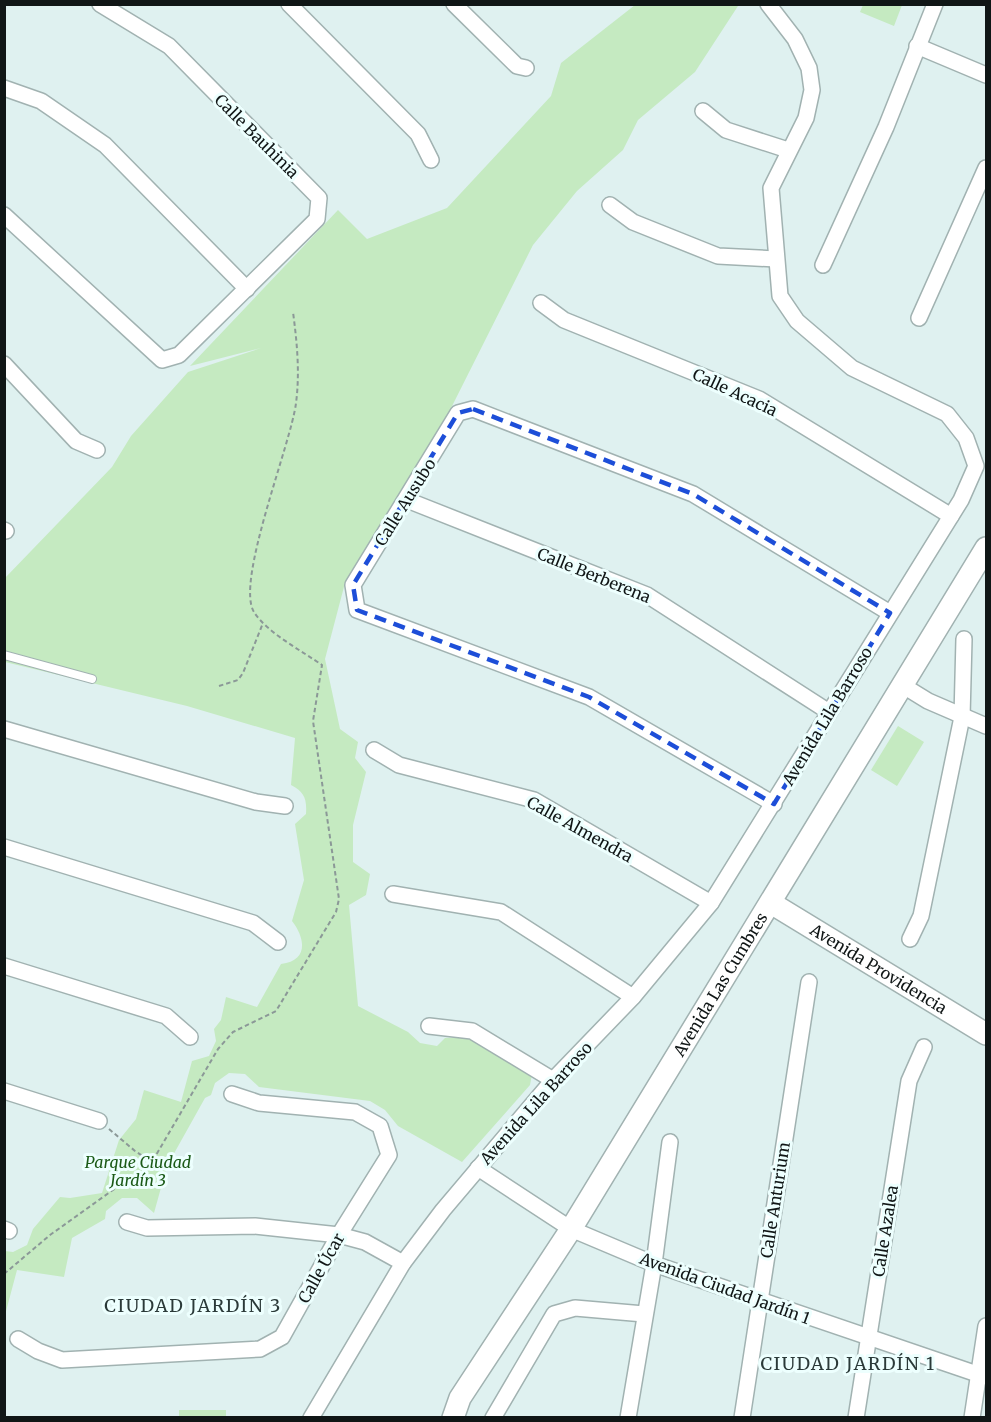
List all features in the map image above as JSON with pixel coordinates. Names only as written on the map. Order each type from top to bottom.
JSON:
[{"type":"street","name":"Calle Bauhinia","points":[[100,4],[169,46],[319,198],[317,219],[247,289]]},
{"type":"street","points":[[289,4],[418,134],[431,160]]},
{"type":"street","points":[[454,4],[517,66],[526,68]]},
{"type":"street","name":"Avenida Lila Barroso","points":[[311,1418],[403,1263],[478,1168],[553,1080],[633,997],[711,903],[951,516],[976,466],[966,438],[947,414],[852,368],[796,321],[780,296],[771,188],[806,118],[812,90],[809,68],[795,39],[768,4]]},
{"type":"street","points":[[823,265],[886,127],[934,4]]},
{"type":"street","points":[[917,46],[987,75]]},
{"type":"street","points":[[4,88],[41,101],[105,145],[247,289],[179,355],[162,360],[4,215]]},
{"type":"street","points":[[703,111],[726,130],[788,150]]},
{"type":"street","points":[[919,318],[987,168]]},
{"type":"street","points":[[610,205],[633,222],[718,256],[776,259]]},
{"type":"street","name":"Calle Acacia","points":[[541,303],[564,320],[759,399],[951,516]]},
{"type":"street","points":[[4,364],[76,441],[97,450]]},
{"type":"street","name":"Calle Ausubo","points":[[774,804],[589,697],[357,610],[353,585],[407,500],[458,413],[473,409],[693,494],[890,613]]},
{"type":"street","name":"Calle Berberena","points":[[407,500],[647,595],[829,712]]},
{"type":"street","name":"Avenida Las Cumbres","points":[[453,1418],[460,1398],[571,1229],[987,548]]},
{"type":"street","points":[[910,939],[921,916],[962,717],[964,639]]},
{"type":"street","points":[[902,685],[928,701],[987,726]]},
{"type":"street","points":[[4,729],[256,802],[285,806]]},
{"type":"street","name":"Calle Almendra","points":[[374,750],[399,765],[534,800],[711,903]]},
{"type":"street","points":[[4,847],[253,923],[278,942]]},
{"type":"street","points":[[393,894],[501,912],[633,997]]},
{"type":"street","name":"Avenida Providencia","points":[[771,903],[987,1034]]},
{"type":"street","points":[[4,966],[166,1016],[190,1037]]},
{"type":"street","name":"Calle Anturium","points":[[742,1418],[809,982]]},
{"type":"street","points":[[429,1026],[472,1031],[553,1080]]},
{"type":"street","name":"Calle Azalea","points":[[856,1418],[909,1081],[924,1047]]},
{"type":"street","points":[[4,1091],[99,1122]]},
{"type":"street","name":"Calle Úcar","points":[[18,1339],[38,1351],[62,1360],[260,1349],[282,1337],[339,1235],[390,1155],[380,1126],[355,1112],[259,1103],[232,1094]]},
{"type":"street","points":[[628,1418],[654,1264],[670,1142]]},
{"type":"street","name":"Avenida Ciudad Jardín 1","points":[[478,1168],[571,1229],[654,1264],[983,1376]]},
{"type":"street","points":[[127,1222],[147,1228],[255,1226],[339,1235],[365,1242],[403,1263]]},
{"type":"street","points":[[493,1418],[554,1314],[575,1308],[644,1314]]},
{"type":"street","points":[[972,1418],[983,1376],[987,1326]]},
{"type":"lane","points":[[4,655],[92,679]]},
{"type":"path","points":[[4,1274],[50,1235],[152,1162],[218,1049],[233,1032],[276,1011],[336,912],[339,899],[313,721],[322,664],[263,623],[249,602],[255,553],[296,404],[297,342],[293,312]]},
{"type":"path","points":[[219,686],[238,680],[243,674],[263,623]]},
{"type":"path","points":[[99,1122],[152,1162]]},
{"type":"highlighted area","points":[[473,409],[693,494],[890,613],[774,804],[589,697],[357,610],[353,585],[458,413]]},
{"type":"green space","points":[[863,4],[902,5],[894,26],[860,12]]},
{"type":"green space","name":"Parque Ciudad Jardín 3","points":[[635,5],[738,6],[695,72],[638,120],[623,150],[577,191],[533,245],[440,430],[345,583],[325,659],[340,729],[358,742],[355,758],[366,772],[353,825],[353,862],[370,874],[366,895],[349,905],[358,1006],[408,1032],[420,1043],[437,1046],[445,1038],[470,1037],[532,1074],[530,1085],[462,1162],[398,1126],[385,1110],[370,1101],[259,1087],[245,1074],[229,1073],[215,1083],[211,1095],[205,1098],[167,1166],[154,1213],[137,1198],[122,1198],[106,1211],[105,1219],[72,1238],[64,1277],[17,1270],[5,1315],[5,1251],[13,1252],[27,1245],[33,1229],[60,1197],[70,1198],[102,1193],[119,1140],[136,1119],[144,1090],[181,1102],[192,1061],[209,1056],[216,1041],[214,1029],[221,1020],[226,997],[257,1007],[281,964],[296,959],[300,954],[302,942],[292,921],[304,880],[295,824],[306,814],[306,808],[304,796],[291,785],[295,738],[187,706],[5,662],[5,578],[112,467],[131,436],[188,372],[261,348],[190,366],[338,210],[367,239],[447,208],[551,96],[561,63]]},
{"type":"green space","points":[[898,726],[924,742],[897,786],[871,770]]},
{"type":"green space","points":[[179,1410],[226,1410],[226,1417],[179,1417]]},
{"type":"district","name":"CIUDAD JARDÍN 3","points":[[193,1305]]},
{"type":"district","name":"CIUDAD JARDÍN 1","points":[[848,1363]]}]
